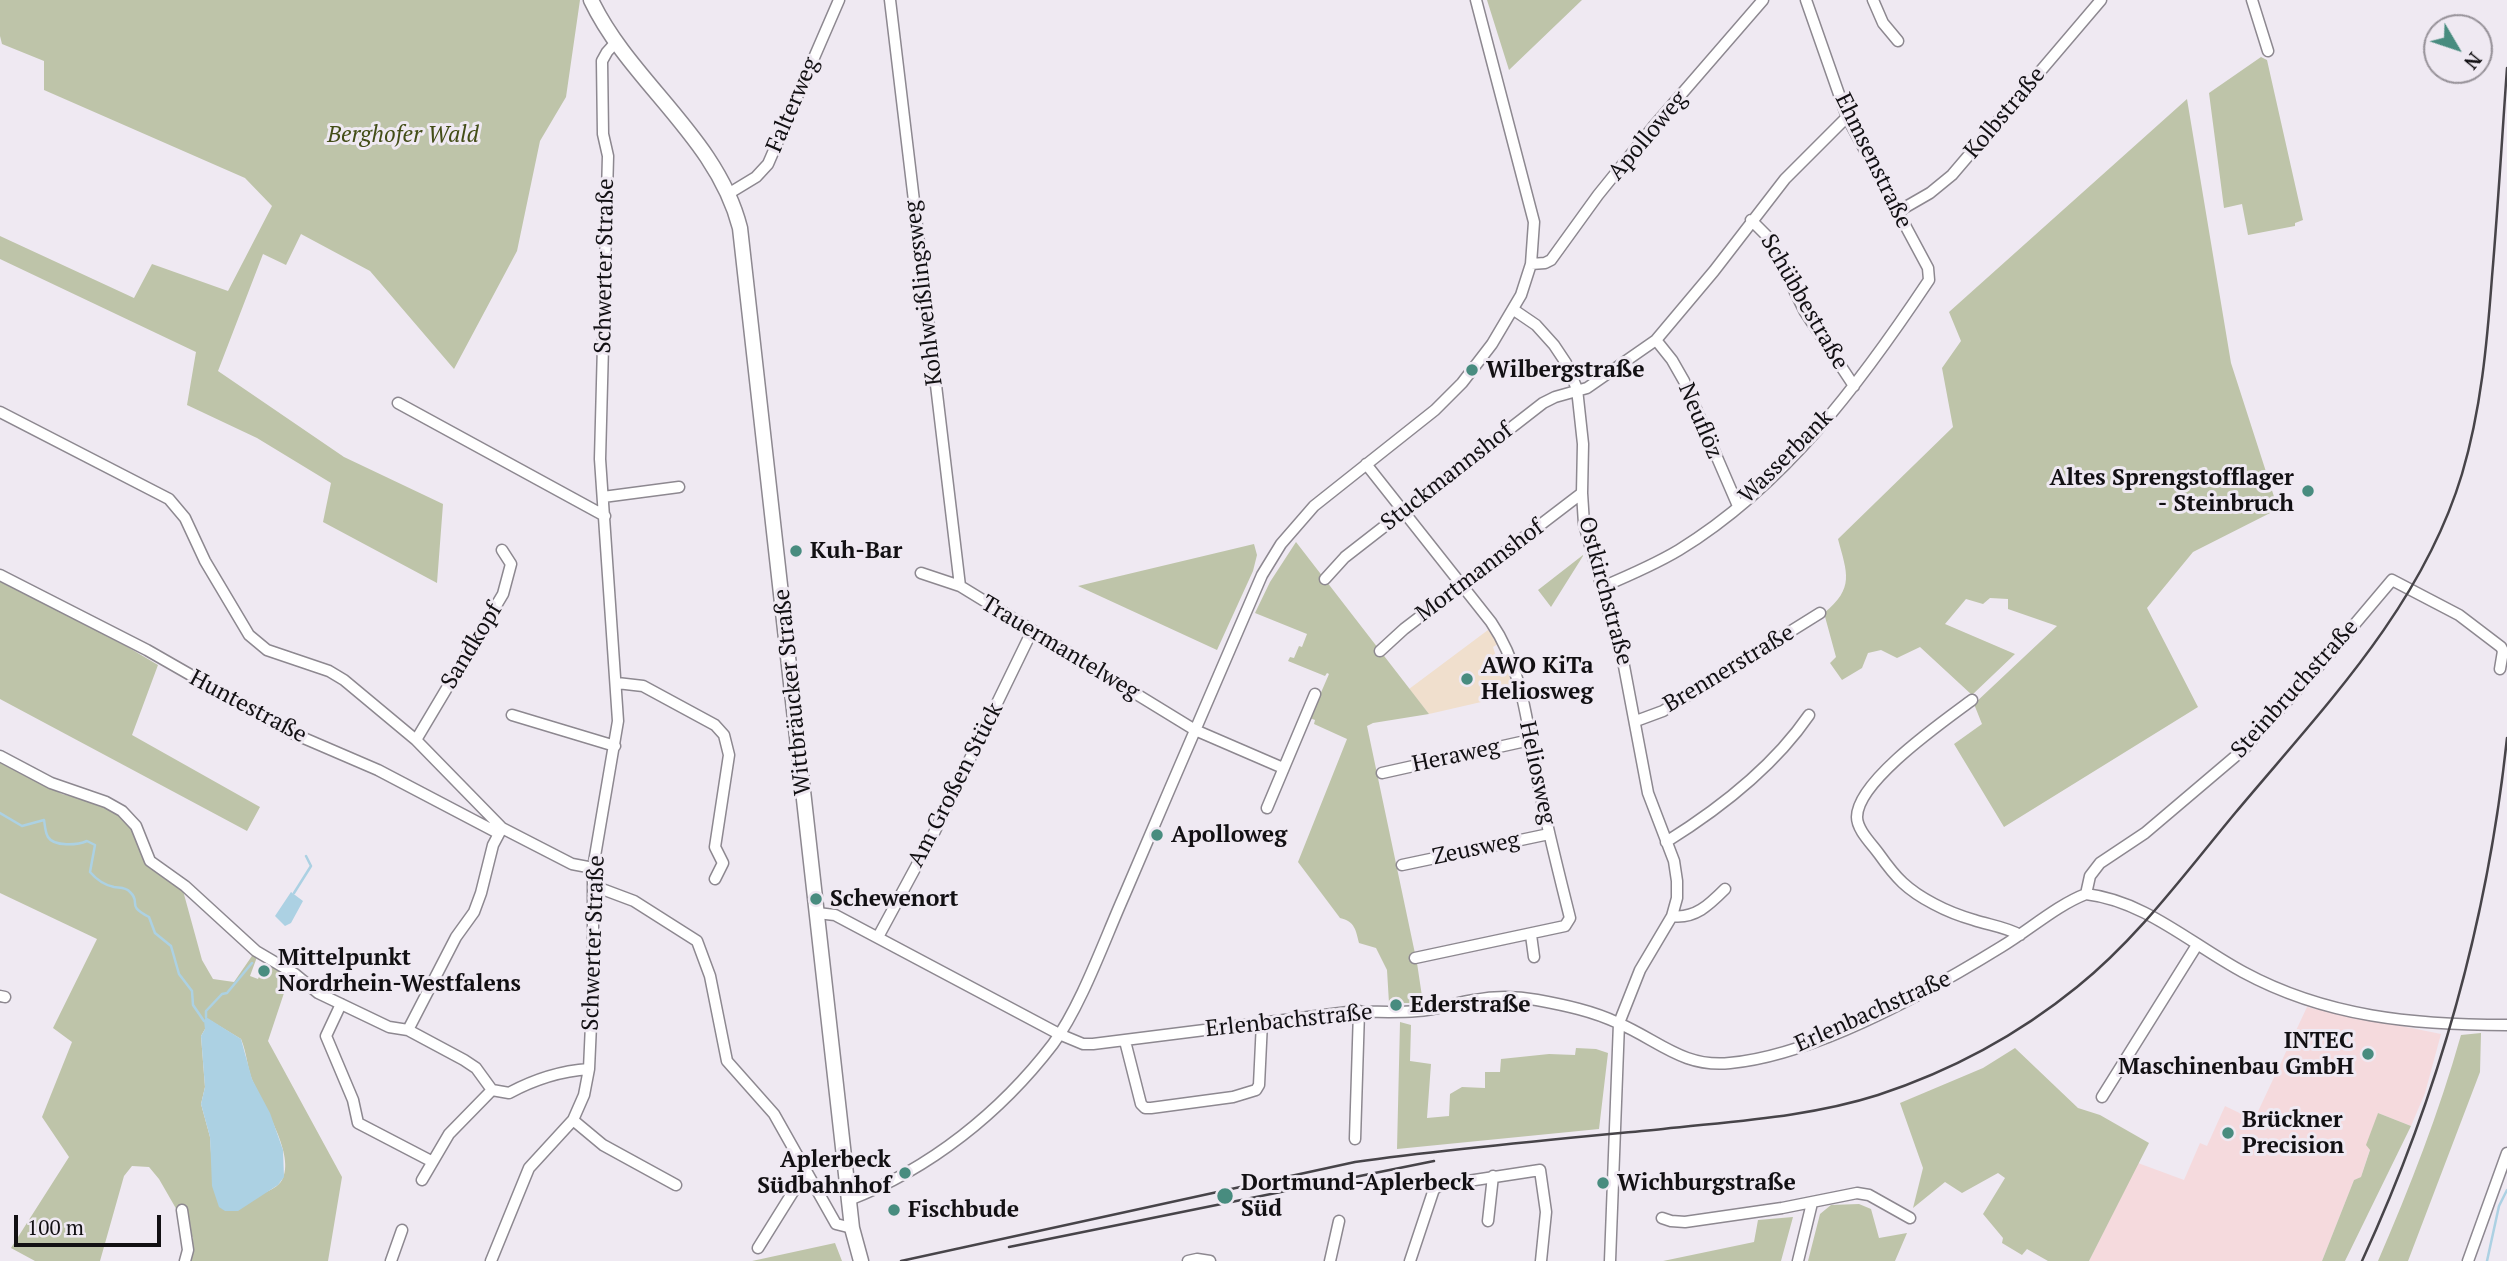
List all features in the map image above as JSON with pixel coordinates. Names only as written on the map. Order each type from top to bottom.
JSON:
[{"type":"main road","name":"Wittbräucker Straße","points":[[591,0],[600,19],[617,42],[692,136],[729,194],[740,228],[849,1199],[853,1232],[861,1261]]},
{"type":"street","name":"Falterweg","points":[[729,194],[757,177],[768,164],[839,0]]},
{"type":"street","name":"Kohlweißlingsweg","points":[[890,0],[960,586]]},
{"type":"street","points":[[849,1199],[875,1190],[905,1173],[975,1125],[999,1105],[1059,1034],[1083,988],[1262,575],[1281,544],[1314,506],[1435,410],[1462,383],[1514,310],[1531,264],[1534,222],[1476,0]]},
{"type":"street","name":"Apolloweg","points":[[1531,264],[1552,260],[1598,195],[1763,0]]},
{"type":"street","name":"Ehmsenstraße","points":[[1806,0],[1847,117],[1928,268],[1929,280]]},
{"type":"street","points":[[1873,0],[1883,23],[1898,41]]},
{"type":"street","name":"Kolbstraße","points":[[1897,212],[1952,175],[2101,0]]},
{"type":"street","points":[[2252,0],[2268,51]]},
{"type":"street","name":"Schwerter Straße","points":[[491,1261],[529,1168],[573,1120],[584,1095],[589,1069],[593,980],[593,868],[618,720],[600,459],[608,156],[603,134],[602,61],[617,42]]},
{"type":"street","points":[[1577,389],[1587,388],[1603,379],[1656,340],[1714,271],[1751,220],[1810,152],[1847,117]]},
{"type":"street","name":"Schübbestraße","points":[[1751,220],[1768,237],[1805,312],[1854,386]]},
{"type":"street","name":"Wasserbank","points":[[1602,587],[1660,561],[1681,548],[1738,506],[1796,453],[1854,386],[1929,280]]},
{"type":"street","name":"Ostkirchstraße","points":[[1514,310],[1536,325],[1554,345],[1566,363],[1577,389],[1583,443],[1584,524],[1625,666],[1648,793],[1674,861],[1677,881],[1677,898],[1672,916],[1640,970],[1619,1023],[1610,1261]]},
{"type":"street","name":"Neuflöz","points":[[1656,340],[1684,381],[1738,506]]},
{"type":"street","name":"Stuckmannshof","points":[[1325,579],[1345,557],[1543,403],[1577,389]]},
{"type":"street","points":[[398,403],[605,516]]},
{"type":"street","points":[[0,412],[169,499],[185,518],[205,561],[249,635],[278,655],[337,675],[416,740],[500,830],[474,912],[456,937],[408,1030]]},
{"type":"street","name":"Heliosweg","points":[[1366,464],[1499,635],[1516,670],[1549,834],[1570,918],[1564,926],[1531,935],[1415,958]]},
{"type":"street","points":[[603,497],[679,487]]},
{"type":"street","name":"Mortmannshof","points":[[1380,651],[1404,629],[1582,493]]},
{"type":"street","name":"Sandkopf","points":[[416,740],[503,594],[511,564],[502,550]]},
{"type":"street","name":"Trauermantelweg","points":[[921,573],[960,586],[1195,730],[1283,768]]},
{"type":"street","name":"Huntestraße","points":[[0,575],[147,650],[292,733],[572,864],[593,868]]},
{"type":"street","name":"Steinbruchstraße","points":[[2086,894],[2090,876],[2100,863],[2146,833],[2253,740],[2392,579],[2459,615],[2501,647],[2500,669]]},
{"type":"street","name":"Brennerstraße","points":[[1636,722],[1663,711],[1820,614]]},
{"type":"street","name":"Am Großen Stück","points":[[878,937],[932,837],[1032,631]]},
{"type":"street","points":[[617,683],[643,686],[715,725],[724,735],[729,755],[715,847],[723,863],[715,879]]},
{"type":"street","points":[[1267,808],[1315,694]]},
{"type":"street","points":[[1972,700],[1922,737],[1874,784],[1858,810],[1858,824],[1896,877],[1911,891],[1959,916],[2020,935]]},
{"type":"street","points":[[512,715],[615,746]]},
{"type":"street","points":[[1666,842],[1741,787],[1795,736],[1809,715]]},
{"type":"street","name":"Heraweg","points":[[1382,773],[1530,740]]},
{"type":"street","points":[[0,756],[51,783],[106,802],[122,811],[136,826],[150,861],[185,886],[256,951],[295,974],[318,993],[389,1027],[408,1030],[477,1069],[492,1090],[509,1093],[531,1081],[565,1070],[589,1069]]},
{"type":"street","name":"Zeusweg","points":[[1402,865],[1549,834]]},
{"type":"street","points":[[594,886],[634,901],[697,941],[710,976],[727,1061],[774,1114],[836,1224],[853,1232]]},
{"type":"street","points":[[1672,916],[1686,917],[1695,914],[1725,889]]},
{"type":"street","points":[[2086,894],[2139,908],[2261,981],[2298,997],[2410,1022],[2507,1025]]},
{"type":"street","name":"Erlenbachstraße","points":[[817,913],[835,915],[1059,1034],[1083,1044],[1359,1011],[1415,1012],[1476,999],[1514,997],[1566,1006],[1619,1023],[1694,1062],[1717,1064],[1751,1060],[1812,1042],[1863,1021],[1944,982],[2086,894]]},
{"type":"street","points":[[1531,935],[1534,957]]},
{"type":"street","points":[[2102,1097],[2197,945]]},
{"type":"street","points":[[341,1004],[327,1036],[353,1100],[358,1123],[431,1161]]},
{"type":"street","points":[[1355,1139],[1359,1011]]},
{"type":"street","points":[[1125,1041],[1141,1104],[1145,1108],[1233,1097],[1256,1090],[1259,1084],[1262,1022]]},
{"type":"street","points":[[422,1180],[431,1161],[457,1124],[492,1090]]},
{"type":"street","points":[[573,1120],[603,1145],[676,1185]]},
{"type":"street","points":[[2468,1261],[2507,1153]]},
{"type":"street","points":[[1410,1261],[1434,1189],[1442,1185],[1540,1170],[1546,1212],[1541,1261]]},
{"type":"street","points":[[758,1248],[806,1171]]},
{"type":"street","points":[[1488,1221],[1493,1177]]},
{"type":"street","points":[[1662,1218],[1685,1222],[1863,1193],[1910,1218]]},
{"type":"street","points":[[1798,1261],[1812,1203]]},
{"type":"street","points":[[182,1210],[188,1250],[185,1261]]},
{"type":"street","points":[[1330,1261],[1339,1221]]},
{"type":"street","points":[[391,1261],[402,1230]]},
{"type":"street","points":[[1188,1261],[1210,1261]]},
{"type":"shaded area","name":"AWO KiTa Heliosweg","points":[[1488,630],[1498,644],[1493,647],[1500,669],[1509,668],[1516,694],[1429,714],[1409,689]]},
{"type":"shaded area","points":[[2307,1007],[2441,1034],[2425,1093],[2411,1126],[2378,1113],[2361,1177],[2354,1180],[2322,1261],[2089,1261],[2138,1163],[2184,1180],[2200,1143],[2207,1146],[2225,1106],[2254,1120]]},
{"type":"green space","name":"Berghofer Wald","points":[[0,0],[580,0],[566,97],[540,141],[517,251],[454,369],[370,271],[301,234],[286,265],[263,254],[218,371],[344,457],[443,504],[437,583],[323,522],[331,483],[257,438],[187,405],[196,352],[0,259],[0,236],[134,298],[152,264],[228,291],[272,206],[245,178],[44,90],[44,61],[2,44]]},
{"type":"green space","points":[[1487,0],[1582,0],[1509,70]]},
{"type":"green space","points":[[2261,57],[2267,60],[2303,220],[2295,223],[2295,226],[2248,235],[2242,204],[2224,208],[2209,93]]},
{"type":"green space","points":[[2187,99],[2231,363],[2278,509],[2193,552],[2147,608],[2198,707],[2004,827],[1954,744],[1982,724],[1974,704],[2057,626],[2008,609],[2008,599],[1990,598],[1983,604],[1966,599],[1945,624],[2015,654],[1972,695],[1920,647],[1897,658],[1881,650],[1868,653],[1862,668],[1842,680],[1830,663],[1836,657],[1824,613],[1841,596],[1846,579],[1838,539],[1953,427],[1942,368],[1961,341],[1949,312]]},
{"type":"green space","points":[[1296,542],[1429,714],[1367,726],[1423,1003],[1389,1003],[1387,970],[1376,948],[1359,943],[1352,924],[1340,918],[1298,862],[1347,739],[1314,724],[1315,720],[1310,718],[1329,674],[1325,676],[1288,661],[1290,657],[1294,658],[1299,646],[1302,647],[1307,634],[1255,613],[1270,582]]},
{"type":"green space","points":[[1254,544],[1257,555],[1253,571],[1217,650],[1078,586]]},
{"type":"green space","points":[[1583,556],[1551,607],[1538,590]]},
{"type":"green space","points":[[0,581],[158,665],[132,735],[260,807],[247,831],[0,699]]},
{"type":"green space","points":[[0,762],[62,794],[105,805],[128,820],[148,863],[182,887],[202,960],[213,979],[234,982],[254,953],[257,957],[250,976],[258,979],[265,962],[294,979],[285,990],[268,1041],[342,1177],[328,1261],[190,1261],[193,1238],[159,1179],[149,1167],[132,1166],[124,1176],[100,1261],[35,1261],[11,1248],[69,1157],[42,1117],[72,1042],[53,1028],[97,939],[0,893]],"holes":[[[206,1018],[241,1039],[251,1077],[282,1145],[285,1158],[282,1180],[264,1193],[211,1153],[210,1137],[201,1104],[205,1087],[201,1036]]]},
{"type":"green space","points":[[1400,1022],[1411,1025],[1410,1061],[1431,1064],[1427,1118],[1449,1116],[1450,1094],[1462,1087],[1485,1088],[1485,1072],[1500,1072],[1501,1059],[1549,1054],[1575,1055],[1576,1048],[1596,1049],[1608,1053],[1599,1129],[1397,1149]]},
{"type":"green space","points":[[2481,1033],[2480,1072],[2408,1261],[2378,1261],[2423,1150],[2461,1035]]},
{"type":"green space","points":[[2015,1048],[2078,1108],[2100,1115],[2149,1143],[2089,1261],[2048,1261],[2027,1249],[2022,1255],[2002,1243],[2003,1238],[1983,1214],[2005,1178],[1998,1173],[1962,1193],[1945,1182],[1913,1208],[1923,1168],[1900,1103],[1983,1068]]},
{"type":"green space","points":[[2378,1113],[2411,1126],[2345,1261],[2322,1261],[2354,1180],[2361,1177],[2370,1150],[2366,1145]]},
{"type":"green space","points":[[1859,1204],[1871,1209],[1879,1238],[1907,1233],[1895,1261],[1808,1261],[1820,1214],[1831,1205]]},
{"type":"green space","points":[[1793,1217],[1781,1261],[1663,1261],[1754,1242],[1758,1220]]},
{"type":"green space","points":[[835,1243],[842,1261],[752,1261]]},
{"type":"water","points":[[291,892],[303,901],[291,923],[285,926],[275,916]]},
{"type":"water","points":[[206,1017],[241,1039],[252,1079],[270,1113],[283,1150],[284,1177],[278,1185],[238,1211],[225,1211],[219,1207],[212,1186],[210,1137],[201,1104],[205,1087],[201,1036]]},
{"type":"waterway","points":[[0,813],[22,826],[44,820],[48,837],[55,842],[72,844],[87,841],[95,845],[90,872],[110,886],[127,889],[133,896],[136,907],[149,917],[155,933],[171,946],[179,974],[192,991],[193,1005],[204,1021]]},
{"type":"waterway","points":[[294,893],[311,866],[306,856]]},
{"type":"waterway","points":[[206,1017],[206,1011],[222,994],[227,993],[252,963]]},
{"type":"waterway","points":[[2487,1261],[2499,1206],[2507,1190]]},
{"type":"railway","points":[[901,1261],[1355,1162],[1744,1121],[1852,1102],[1932,1075],[1957,1063],[2007,1036],[2055,1004],[2121,947],[2180,881],[2367,654],[2422,568],[2444,522],[2462,474],[2474,426],[2490,302],[2507,68]]},
{"type":"railway","points":[[2362,1261],[2414,1135],[2456,1005],[2487,872],[2507,738]]},
{"type":"railway","points":[[1009,1247],[1434,1161]]},
{"type":"place","name":"Wilbergstraße","points":[[1472,370]]},
{"type":"place","name":"Altes Sprengstofflager - Steinbruch","points":[[2308,491]]},
{"type":"place","name":"Kuh-Bar","points":[[796,551]]},
{"type":"place","name":"AWO KiTa Heliosweg","points":[[1467,679]]},
{"type":"place","name":"Apolloweg","points":[[1157,835]]},
{"type":"place","name":"Schewenort","points":[[816,899]]},
{"type":"place","name":"Mittelpunkt Nordrhein-Westfalens","points":[[264,971]]},
{"type":"place","name":"Ederstraße","points":[[1396,1005]]},
{"type":"place","name":"INTEC Maschinenbau GmbH","points":[[2368,1054]]},
{"type":"place","name":"Brückner Precision","points":[[2228,1133]]},
{"type":"place","name":"Aplerbeck Südbahnhof","points":[[905,1173]]},
{"type":"place","name":"Wichburgstraße","points":[[1603,1183]]},
{"type":"place","name":"Dortmund-Aplerbeck Süd","points":[[1225,1196]]},
{"type":"place","name":"Fischbude","points":[[894,1210]]}]
